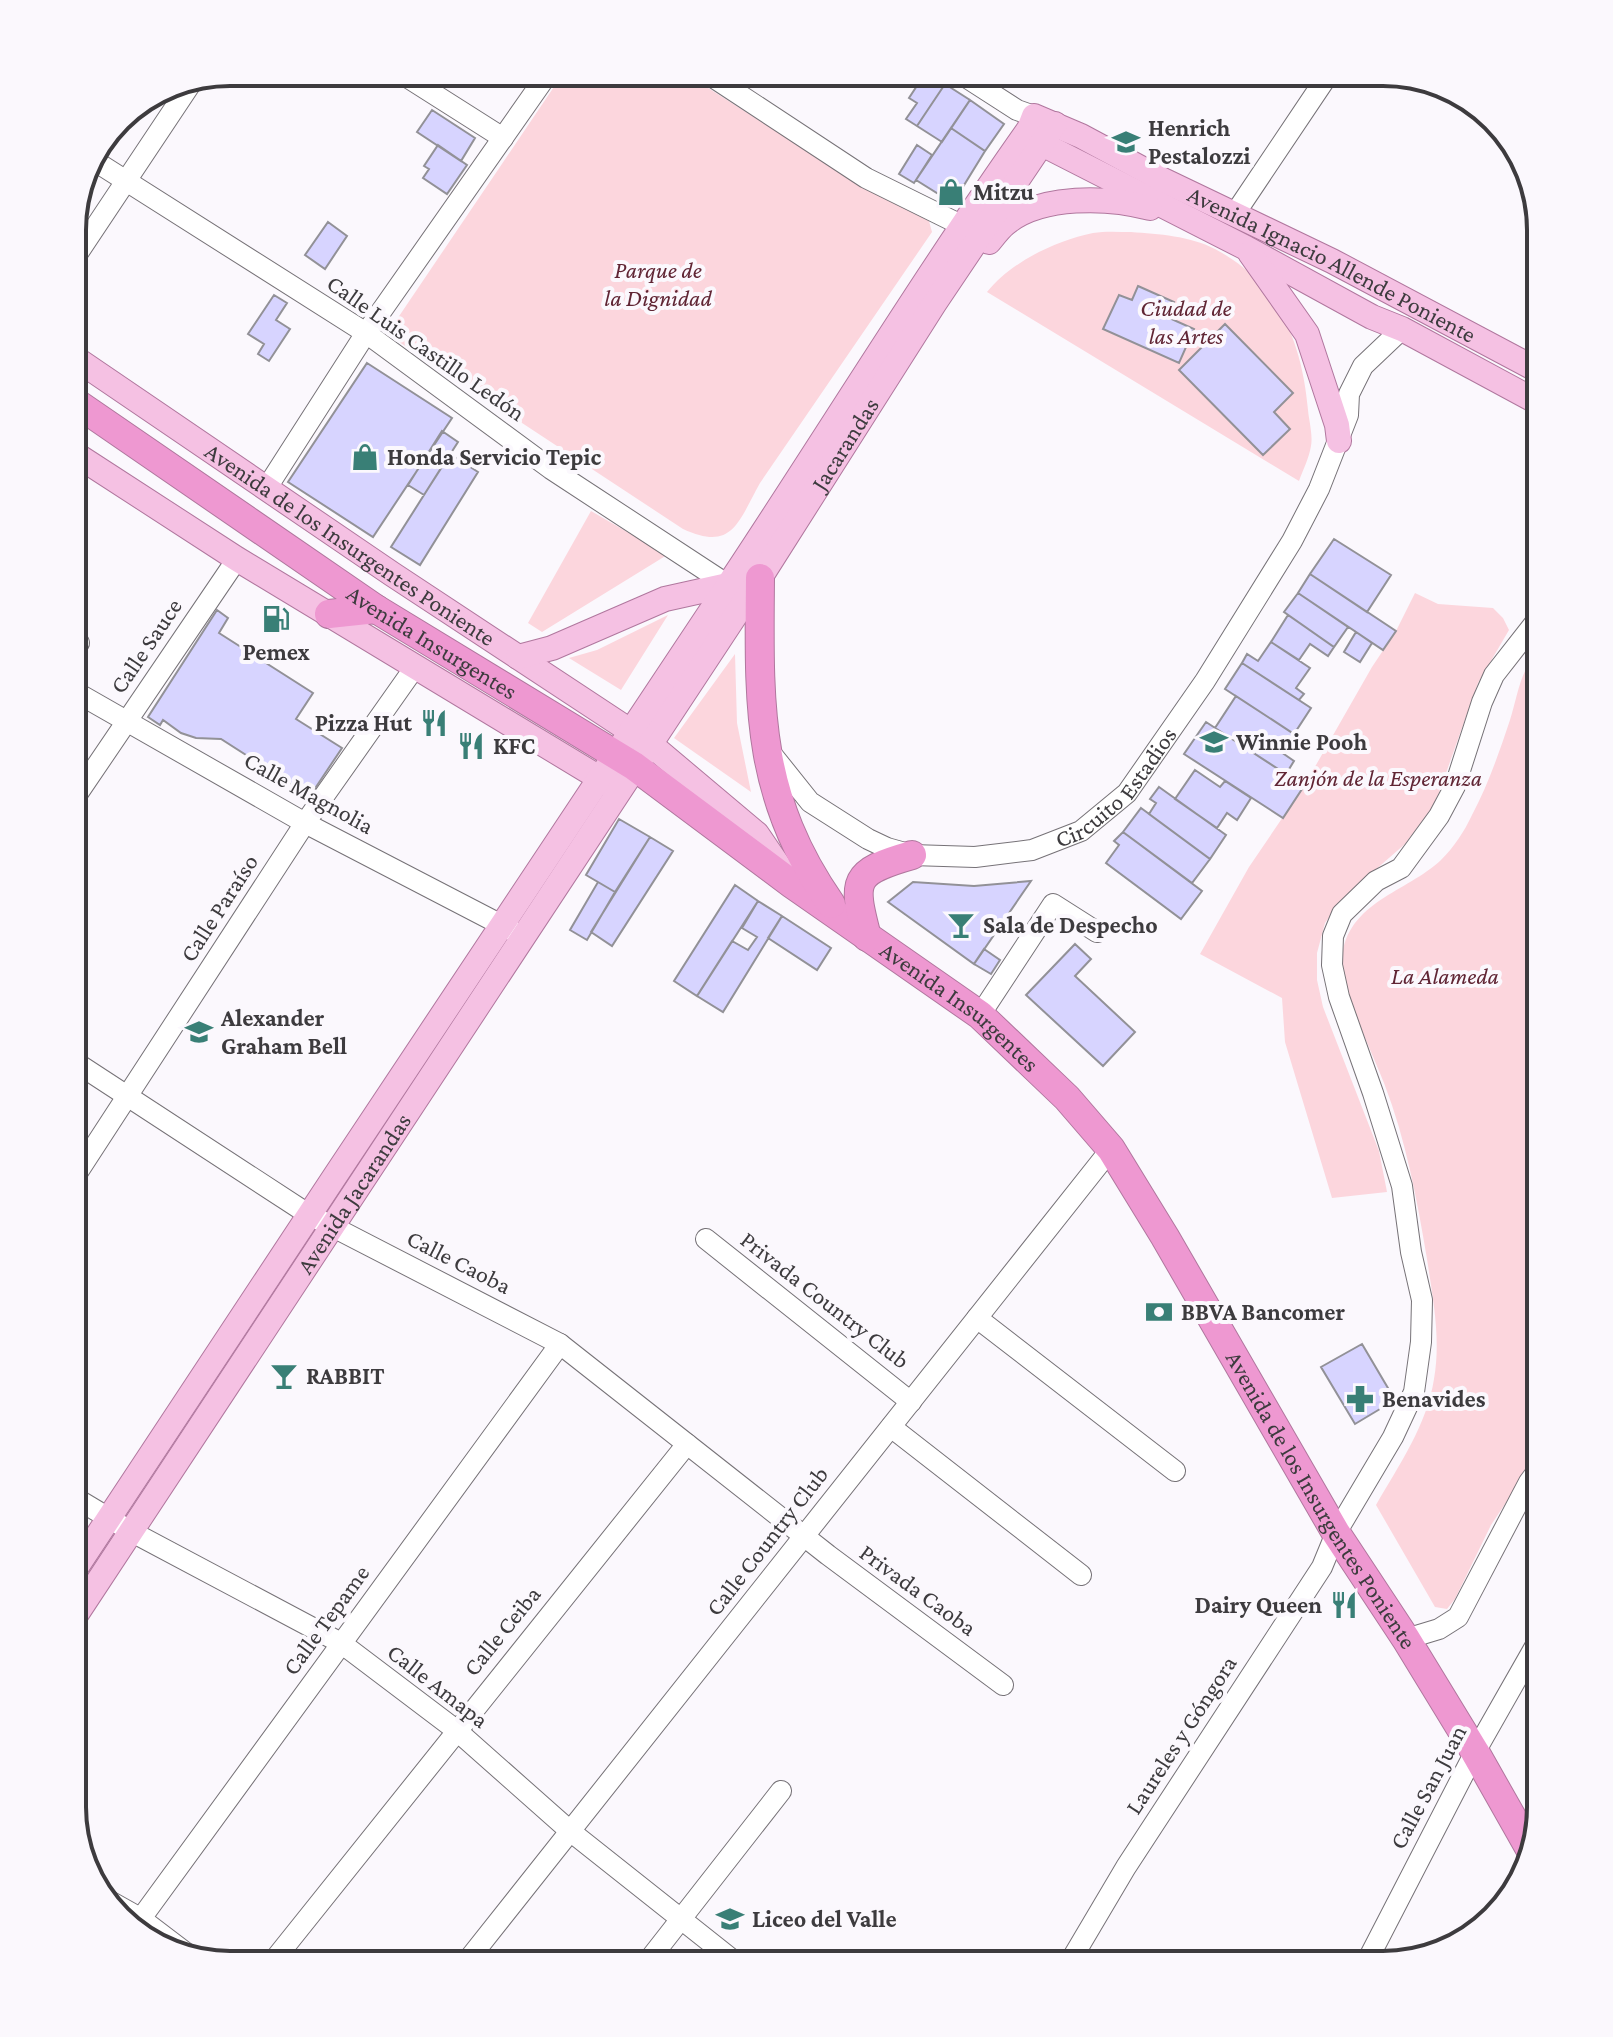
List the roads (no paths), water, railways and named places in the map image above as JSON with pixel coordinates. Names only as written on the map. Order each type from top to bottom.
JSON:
[{"type":"highway","name":"Avenida Insurgentes","points":[[86,410],[376,609],[624,760],[792,884],[980,1015],[1067,1098],[1111,1149]]},
{"type":"highway","points":[[760,578],[760,673],[765,746],[784,820],[801,855],[833,906],[867,937]]},
{"type":"highway","points":[[329,614],[376,609]]},
{"type":"highway","points":[[867,937],[856,896],[861,880],[875,867],[912,855]]},
{"type":"highway","name":"Avenida de los Insurgentes Poniente","points":[[1111,1149],[1336,1533],[1406,1639],[1523,1837]]},
{"type":"main road","name":"Jacarandas","points":[[624,760],[728,585],[961,225],[1035,125]]},
{"type":"main road","name":"Jacarandas","points":[[624,760],[760,578],[934,304],[1035,125]]},
{"type":"main road","name":"Avenida Ignacio Allende Poniente","points":[[1035,125],[1332,261],[1527,365]]},
{"type":"main road","name":"Avenida Ignacio Allende Poniente","points":[[1035,125],[1191,220],[1527,396]]},
{"type":"main road","points":[[934,304],[1007,222],[1043,205],[1066,201],[1124,201],[1191,220]]},
{"type":"main road","points":[[1246,248],[1307,334],[1337,425],[1339,441]]},
{"type":"main road","name":"Avenida de los Insurgentes Poniente","points":[[86,366],[518,657],[624,760]]},
{"type":"main road","points":[[86,461],[237,559],[415,667],[624,760]]},
{"type":"main road","points":[[518,657],[552,648],[665,599],[728,585]]},
{"type":"main road","name":"Avenida Jacarandas","points":[[86,1553],[501,924],[624,760]]},
{"type":"main road","name":"Avenida Jacarandas","points":[[86,1600],[524,936],[624,760]]},
{"type":"street","points":[[421,86],[503,138]]},
{"type":"street","points":[[266,489],[366,333],[539,86]]},
{"type":"street","points":[[726,86],[866,178],[961,225]]},
{"type":"street","name":"Avenida Ignacio Allende Poniente","points":[[984,86],[1035,125]]},
{"type":"street","points":[[1234,215],[1321,86]]},
{"type":"street","points":[[86,241],[178,96]]},
{"type":"street","name":"Calle Luis Castillo Ledón","points":[[101,166],[366,333],[551,469],[728,585]]},
{"type":"street","name":"Circuito Estadios","points":[[765,746],[810,802],[868,839],[912,855],[975,857],[1032,850],[1081,831],[1127,793],[1205,681],[1292,541],[1339,441],[1348,415],[1349,394],[1363,366],[1402,329]]},
{"type":"street","name":"Calle Sauce","points":[[86,781],[237,559]]},
{"type":"street","name":"Laureles y Góngora","points":[[1076,1951],[1126,1867],[1322,1567],[1336,1533],[1393,1437],[1414,1392],[1421,1342],[1422,1300],[1411,1252],[1402,1186],[1339,997],[1332,965],[1333,936],[1342,914],[1376,881],[1401,868],[1439,816],[1455,786],[1494,675],[1527,633]]},
{"type":"street","name":"Calle Paraíso","points":[[86,1160],[305,823],[415,667]]},
{"type":"street","name":"Calle Magnolia","points":[[86,698],[305,823],[524,936]]},
{"type":"street","points":[[980,1015],[1053,904],[1097,932]]},
{"type":"street","name":"Calle Caoba","points":[[86,1069],[308,1214],[560,1344],[804,1536]]},
{"type":"street","name":"Calle Country Club","points":[[475,1951],[1111,1149]]},
{"type":"street","name":"Privada Country Club","points":[[706,1239],[911,1402]]},
{"type":"street","points":[[977,1318],[1175,1471]]},
{"type":"street","name":"Calle Tepame","points":[[140,1919],[560,1344]]},
{"type":"street","points":[[891,1427],[1081,1575]]},
{"type":"street","name":"Calle Ceiba","points":[[281,1951],[687,1444]]},
{"type":"street","points":[[1406,1639],[1439,1629],[1458,1617],[1527,1486]]},
{"type":"street","name":"Calle Amapa","points":[[86,1504],[341,1643],[456,1730],[570,1831],[722,1951]]},
{"type":"street","name":"Privada Caoba","points":[[804,1536],[1003,1685]]},
{"type":"street","name":"Calle San Juan","points":[[1372,1951],[1475,1752],[1527,1661]]},
{"type":"street","points":[[656,1951],[781,1791]]},
{"type":"place","name":"Henrich Pestalozzi","points":[[1126,142]]},
{"type":"place","name":"Mitzu","points":[[951,192]]},
{"type":"place","name":"Honda Servicio Tepic","points":[[365,457]]},
{"type":"place","name":"Pemex","points":[[276,619]]},
{"type":"place","name":"Pizza Hut","points":[[434,723]]},
{"type":"place","name":"Winnie Pooh","points":[[1214,742]]},
{"type":"place","name":"KFC","points":[[471,746]]},
{"type":"place","name":"Sala de Despecho","points":[[961,925]]},
{"type":"place","name":"Alexander Graham Bell","points":[[199,1032]]},
{"type":"place","name":"BBVA Bancomer","points":[[1159,1312]]},
{"type":"place","name":"RABBIT","points":[[284,1376]]},
{"type":"place","name":"Benavides","points":[[1360,1399]]},
{"type":"place","name":"Dairy Queen","points":[[1344,1605]]},
{"type":"place","name":"Liceo del Valle","points":[[730,1919]]},
{"type":"park label","name":"Parque de la Dignidad","points":[[658,284]]},
{"type":"park label","name":"Ciudad de las Artes","points":[[1186,322]]},
{"type":"park label","name":"Zanjón de la Esperanza","points":[[1378,778]]},
{"type":"park label","name":"La Alameda","points":[[1445,976]]}]
